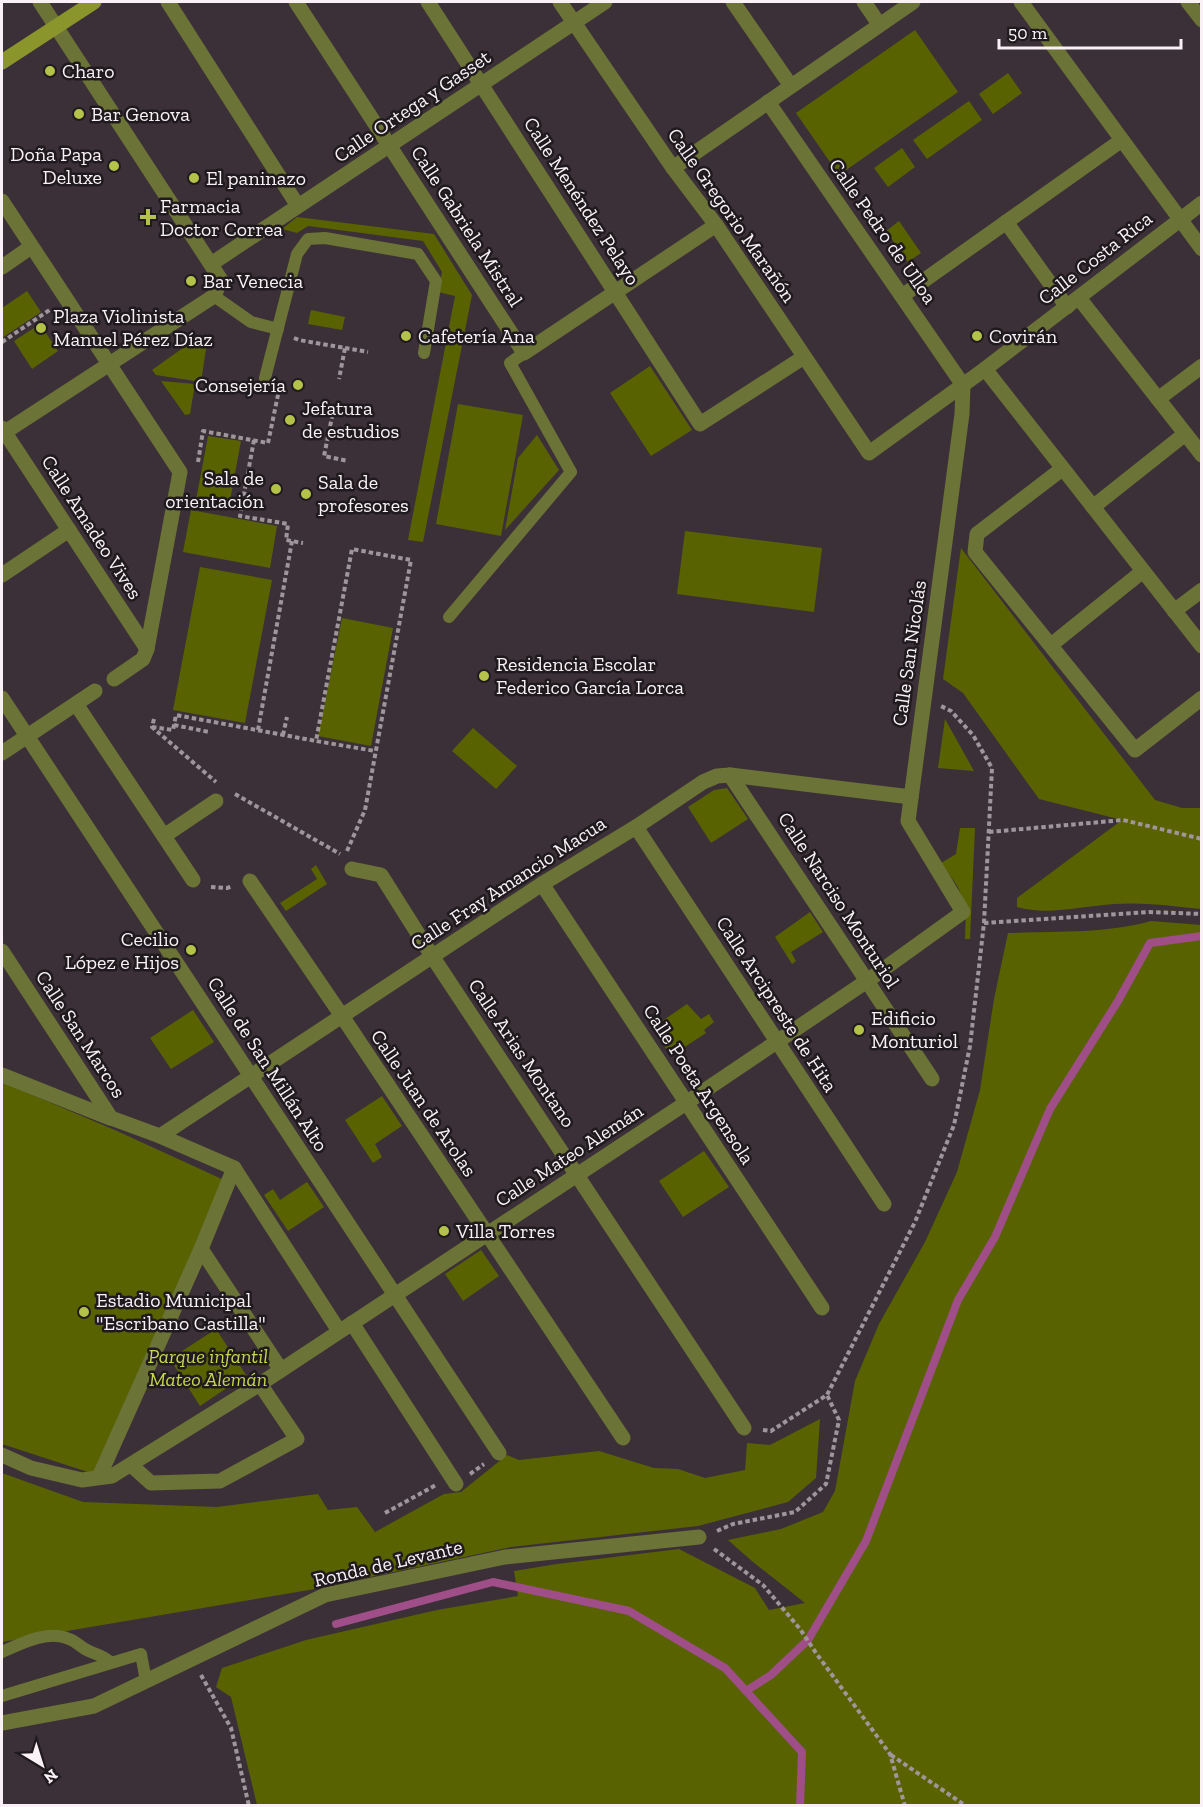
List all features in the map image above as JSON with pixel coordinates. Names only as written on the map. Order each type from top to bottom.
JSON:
[{"type":"main road","points":[[2,62],[94,2]]},
{"type":"street","points":[[2,431],[214,296],[221,280],[40,2]]},
{"type":"street","points":[[168,2],[298,206]]},
{"type":"street","name":"Calle Gabriela Mistral","points":[[296,2],[524,353]]},
{"type":"street","name":"Calle Menéndez Pelayo","points":[[428,2],[700,424],[804,357]]},
{"type":"street","name":"Calle Gregorio Marañón","points":[[560,2],[673,168],[716,225],[869,453]]},
{"type":"street","name":"Calle Ortega y Gasset","points":[[211,264],[605,2]]},
{"type":"street","points":[[733,2],[791,86]]},
{"type":"street","points":[[864,2],[879,24]]},
{"type":"street","points":[[673,168],[913,2]]},
{"type":"street","points":[[1021,2],[1202,249]]},
{"type":"street","points":[[1188,2],[1202,20]]},
{"type":"street","name":"Calle Pedro de Ulloa","points":[[768,102],[963,385]]},
{"type":"street","points":[[902,296],[1122,140]]},
{"type":"street","points":[[2,201],[180,472],[147,649],[143,659],[114,679]]},
{"type":"street","name":"Calle Costa Rica","points":[[869,453],[1073,303],[1202,203]]},
{"type":"street","points":[[1006,222],[1073,303],[1158,399],[1202,455]]},
{"type":"street","points":[[524,353],[716,225]]},
{"type":"street","points":[[2,267],[31,247]]},
{"type":"street","points":[[1158,399],[1202,366]]},
{"type":"street","points":[[985,369],[1202,646]]},
{"type":"street","name":"Calle San Nicolás","points":[[963,385],[961,426],[908,821],[963,912]]},
{"type":"street","name":"Calle Amadeo Vives","points":[[2,431],[147,649]]},
{"type":"street","points":[[1093,507],[1185,434]]},
{"type":"street","points":[[1062,469],[977,534],[975,552],[1135,750],[1202,698]]},
{"type":"street","points":[[2,575],[69,530]]},
{"type":"street","points":[[1051,645],[1143,572]]},
{"type":"street","points":[[1174,611],[1202,590]]},
{"type":"street","points":[[2,753],[95,691]]},
{"type":"street","name":"Calle de San Millán Alto","points":[[2,698],[499,1453]]},
{"type":"street","points":[[76,704],[193,880]]},
{"type":"street","name":"Calle Fray Amancio Macua","points":[[160,1136],[542,884],[636,827],[703,782],[730,774],[911,797]]},
{"type":"street","name":"Calle Narciso Monturiol","points":[[730,774],[932,1079]]},
{"type":"street","points":[[164,836],[216,801]]},
{"type":"street","name":"Calle Arcipreste de Hita","points":[[636,827],[884,1204]]},
{"type":"street","name":"Calle Arias Montano","points":[[352,869],[381,875],[432,956],[744,1428]]},
{"type":"street","name":"Calle Juan de Arolas","points":[[250,881],[623,1438]]},
{"type":"street","name":"Calle Poeta Argensola","points":[[542,884],[822,1308]]},
{"type":"street","name":"Calle Mateo Alemán","points":[[2,1455],[31,1468],[82,1480],[112,1476],[260,1384],[686,1103],[867,981],[963,912]]},
{"type":"street","name":"Calle San Marcos","points":[[2,951],[111,1118],[234,1168]]},
{"type":"street","points":[[2,1075],[111,1118]]},
{"type":"street","points":[[99,1477],[201,1249],[234,1168]]},
{"type":"street","points":[[234,1168],[456,1484]]},
{"type":"street","points":[[201,1249],[281,1370]]},
{"type":"street","points":[[131,1465],[152,1483],[220,1481],[297,1439],[260,1384]]},
{"type":"street","name":"Ronda de Levante","points":[[2,1723],[94,1706],[325,1595],[505,1557],[699,1538]]},
{"type":"lane","points":[[265,378],[297,254],[308,239],[325,238],[417,254],[436,281],[424,353]]},
{"type":"lane","points":[[214,296],[251,322],[278,329]]},
{"type":"lane","points":[[449,617],[571,472],[510,363],[524,353]]},
{"type":"lane","points":[[2,1652],[31,1638],[51,1636],[69,1638],[92,1653],[102,1655],[110,1662]]},
{"type":"lane","points":[[2,1696],[141,1654],[146,1681]]},
{"type":"path","points":[[2,342],[65,299]]},
{"type":"path","points":[[278,329],[298,340],[368,352]]},
{"type":"path","points":[[339,379],[345,348]]},
{"type":"path","points":[[198,464],[203,431],[268,443],[281,381],[265,378]]},
{"type":"path","points":[[333,407],[324,456],[348,461]]},
{"type":"path","points":[[254,440],[240,516],[288,524],[285,540],[303,543]]},
{"type":"path","points":[[258,730],[292,541]]},
{"type":"path","points":[[231,792],[345,856],[365,810],[411,560],[352,549],[316,741]]},
{"type":"path","points":[[152,727],[173,730],[176,715],[375,751]]},
{"type":"path","points":[[284,735],[287,717]]},
{"type":"path","points":[[152,727],[154,719]]},
{"type":"path","points":[[174,725],[209,732]]},
{"type":"path","points":[[152,727],[221,786]]},
{"type":"path","points":[[989,832],[1122,820],[1202,839]]},
{"type":"path","points":[[193,880],[207,887],[227,888],[250,881]]},
{"type":"path","points":[[984,923],[1149,912],[1202,914]]},
{"type":"path","points":[[699,1538],[733,1524],[795,1512],[826,1484],[839,1420],[827,1395]]},
{"type":"path","points":[[385,1514],[437,1485],[456,1484],[499,1453]]},
{"type":"path","points":[[699,1538],[763,1585],[800,1629],[890,1754],[966,1806]]},
{"type":"path","points":[[192,1659],[231,1728],[249,1806]]},
{"type":"path","points":[[890,1754],[905,1806]]},
{"type":"green space","points":[[915,30],[958,92],[839,175],[796,113]]},
{"type":"green space","points":[[1008,73],[1022,93],[993,114],[979,94]]},
{"type":"green space","points":[[969,101],[982,120],[927,159],[913,140]]},
{"type":"green space","points":[[902,148],[915,167],[888,187],[874,168]]},
{"type":"green space","points":[[297,217],[434,234],[472,295],[423,542],[408,540],[455,296],[438,292],[442,272],[423,241],[308,226],[297,233],[282,229]]},
{"type":"green space","points":[[899,221],[921,253],[908,262],[886,231]]},
{"type":"green space","points":[[27,291],[41,312],[2,338],[2,308]]},
{"type":"green space","points":[[311,310],[345,317],[342,330],[308,324]]},
{"type":"green space","points":[[40,324],[58,351],[32,369],[14,341]]},
{"type":"green space","points":[[194,340],[207,342],[201,382],[156,375],[152,370]]},
{"type":"green space","points":[[650,366],[692,430],[651,456],[610,393]]},
{"type":"green space","points":[[161,381],[195,384],[190,414],[185,415]]},
{"type":"green space","points":[[458,404],[523,415],[501,536],[436,524]]},
{"type":"green space","points":[[537,435],[559,470],[505,530],[518,458]]},
{"type":"green space","points":[[208,436],[241,441],[229,506],[196,500]]},
{"type":"green space","points":[[191,510],[277,526],[270,568],[183,552]]},
{"type":"green space","points":[[685,531],[822,548],[814,612],[677,594]]},
{"type":"green space","points":[[961,548],[1155,800],[1182,808],[1201,808],[1201,909],[1136,904],[1114,904],[1053,911],[1017,907],[1017,898],[1122,820],[1039,799],[963,693],[943,679]]},
{"type":"green space","points":[[200,567],[272,580],[245,723],[173,710]]},
{"type":"green space","points":[[342,618],[393,628],[371,746],[318,736]]},
{"type":"green space","points":[[945,719],[974,771],[938,768]]},
{"type":"green space","points":[[473,728],[517,766],[496,789],[452,751]]},
{"type":"green space","points":[[727,788],[748,819],[711,843],[688,807],[714,790]]},
{"type":"green space","points":[[960,828],[975,828],[970,939],[965,939],[966,908],[958,887],[941,863],[956,854]]},
{"type":"green space","points":[[316,865],[327,884],[286,911],[280,903],[317,879],[311,869]]},
{"type":"green space","points":[[810,912],[823,932],[791,952],[796,961],[792,964],[775,937]]},
{"type":"green space","points":[[1151,921],[1201,925],[1201,1805],[257,1805],[231,1697],[216,1687],[222,1668],[306,1640],[437,1610],[518,1596],[514,1571],[679,1549],[755,1588],[769,1610],[805,1603],[728,1540],[781,1529],[823,1512],[835,1491],[855,1381],[879,1324],[925,1242],[957,1172],[980,1090],[994,999],[1008,933],[1098,930]]},
{"type":"green space","points":[[687,1004],[701,1019],[709,1014],[714,1022],[704,1030],[706,1033],[671,1056],[652,1028]]},
{"type":"green space","points":[[193,1010],[214,1042],[171,1069],[150,1038]]},
{"type":"green space","name":"Estadio Municipal \"Escribano Castilla\"","points":[[2,1082],[224,1180],[94,1474],[2,1444]]},
{"type":"green space","points":[[382,1096],[402,1126],[375,1144],[382,1157],[373,1163],[345,1120]]},
{"type":"green space","points":[[704,1151],[729,1187],[683,1217],[659,1181]]},
{"type":"green space","points":[[307,1182],[324,1207],[288,1231],[264,1195],[273,1189],[280,1200]]},
{"type":"green space","points":[[481,1250],[499,1276],[463,1301],[445,1274]]},
{"type":"green space","name":"Parque infantil Mateo Alemán","points":[[216,1329],[246,1375],[200,1406],[172,1362],[176,1355]]},
{"type":"green space","points":[[820,1419],[816,1478],[788,1502],[698,1526],[511,1547],[309,1590],[2,1642],[2,1473],[83,1502],[217,1507],[318,1494],[328,1510],[357,1507],[375,1532],[444,1494],[461,1492],[507,1455],[519,1460],[599,1451],[654,1468],[678,1469],[705,1478],[745,1470],[747,1443],[770,1445]]},
{"type":"waterway","points":[[746,1691],[771,1675],[808,1640],[866,1541],[958,1300],[995,1237],[1050,1109],[1118,1001],[1150,943],[1202,936]]},
{"type":"waterway","points":[[336,1624],[493,1582],[629,1611],[725,1668],[802,1752],[800,1806]]},
{"type":"place","name":"Charo","points":[[50,71]]},
{"type":"place","name":"Bar Genova","points":[[79,114]]},
{"type":"place","name":"Doña Papa Deluxe","points":[[114,166]]},
{"type":"place","name":"El paninazo","points":[[194,178]]},
{"type":"place","name":"Farmacia Doctor Correa","points":[[148,217]]},
{"type":"place","name":"Bar Venecia","points":[[191,281]]},
{"type":"place","name":"Plaza Violinista Manuel Pérez Díaz","points":[[41,328]]},
{"type":"place","name":"Cafetería Ana","points":[[406,336]]},
{"type":"place","name":"Covirán","points":[[977,336]]},
{"type":"place","name":"Consejería","points":[[298,385]]},
{"type":"place","name":"Jefatura de estudios","points":[[290,420]]},
{"type":"place","name":"Sala de orientación","points":[[276,489]]},
{"type":"place","name":"Sala de profesores","points":[[306,494]]},
{"type":"place","name":"Residencia Escolar Federico García Lorca","points":[[484,676]]},
{"type":"place","name":"Cecilio López e Hijos","points":[[191,950]]},
{"type":"place","name":"Edificio Monturiol","points":[[859,1030]]},
{"type":"place","name":"Villa Torres","points":[[444,1231]]},
{"type":"place","name":"Estadio Municipal \"Escribano Castilla\"","points":[[84,1312]]}]
